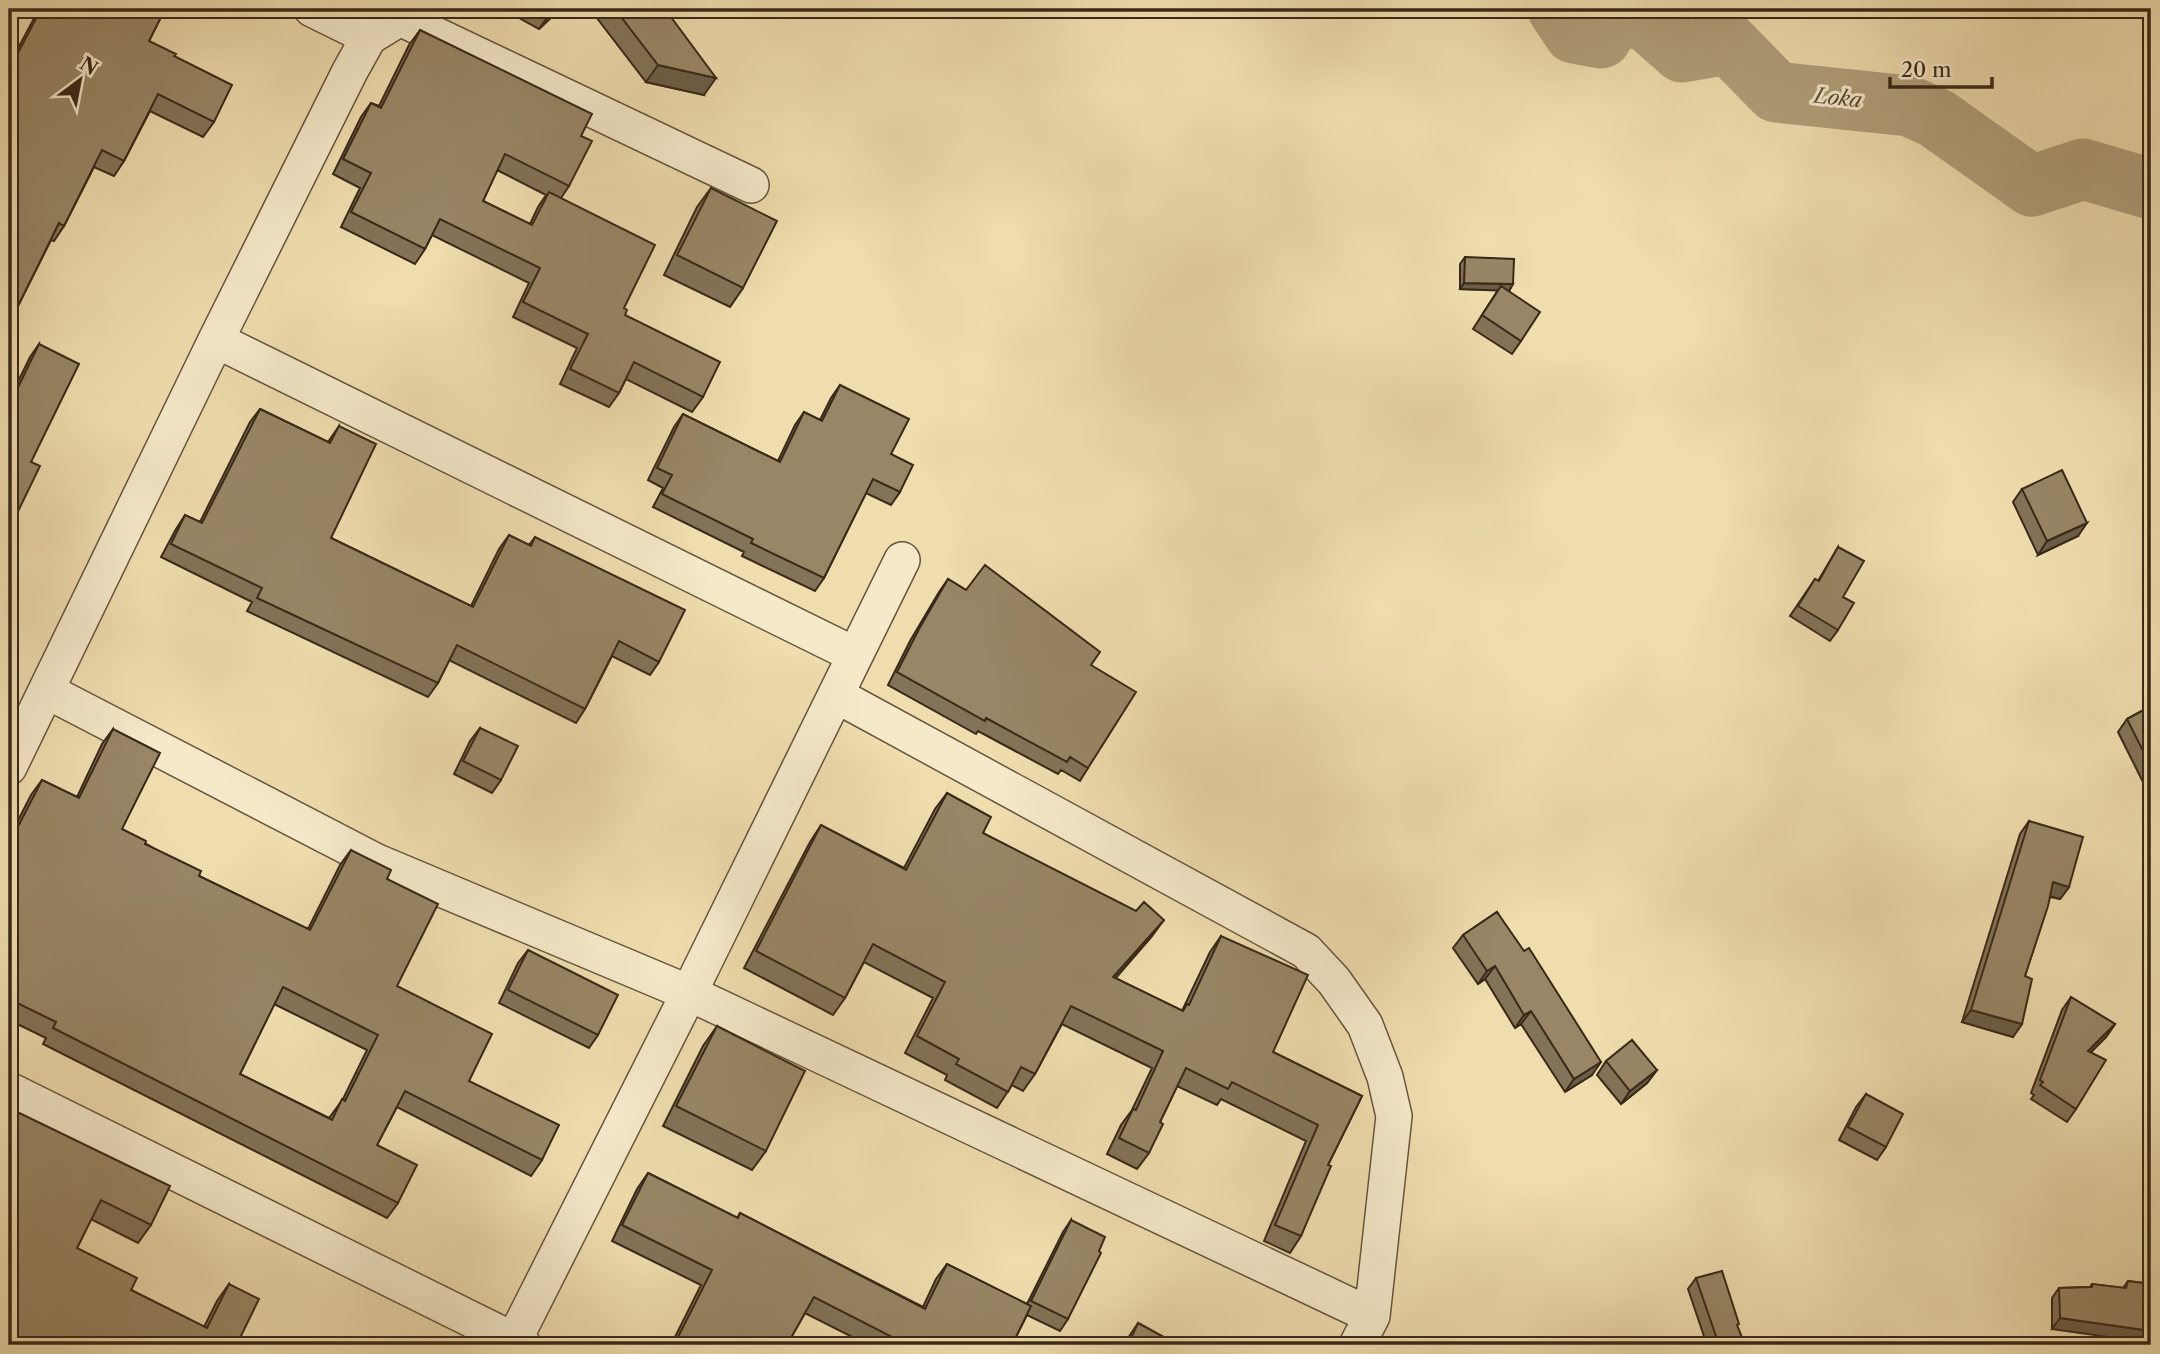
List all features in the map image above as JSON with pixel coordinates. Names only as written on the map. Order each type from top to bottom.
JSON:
[{"type":"street","points":[[312,9],[369,37]]},
{"type":"street","points":[[9,767],[216,340],[349,71],[369,37],[400,18],[751,185]]},
{"type":"street","points":[[216,340],[855,655]]},
{"type":"street","points":[[9,1090],[519,1343],[902,560]]},
{"type":"street","points":[[47,691],[377,862],[689,993],[1364,1331],[1394,1116],[1385,1077],[1365,1025],[1334,981],[1306,951],[836,695]]},
{"type":"building","points":[[41,9],[165,9],[149,41],[232,85],[214,122],[158,94],[124,161],[102,150],[64,226],[59,223],[13,316],[9,313],[9,70]]},
{"type":"building","points":[[615,9],[665,9],[716,78],[658,65]]},
{"type":"building","points":[[420,30],[592,114],[581,136],[592,141],[569,186],[505,154],[483,201],[532,225],[549,192],[655,245],[624,308],[627,310],[625,315],[720,362],[703,397],[634,362],[619,393],[570,369],[588,334],[523,302],[540,268],[440,219],[425,249],[351,212],[371,173],[343,159],[371,103],[381,108]]},
{"type":"building","points":[[711,188],[777,221],[743,288],[677,255]]},
{"type":"building","points":[[1465,257],[1514,259],[1513,284],[1464,283]]},
{"type":"building","points":[[1501,286],[1540,312],[1521,341],[1482,315]]},
{"type":"building","points":[[39,344],[79,364],[31,462],[40,466],[9,530],[9,406]]},
{"type":"building","points":[[840,385],[909,419],[891,454],[913,465],[900,492],[873,479],[824,578],[751,543],[753,539],[662,494],[672,475],[657,468],[683,414],[780,462],[804,412],[822,421]]},
{"type":"building","points":[[260,409],[330,443],[339,426],[376,444],[331,538],[473,607],[509,535],[531,546],[535,537],[685,610],[659,662],[619,641],[585,709],[457,645],[438,683],[257,598],[262,588],[171,544],[185,515],[202,523]]},
{"type":"building","points":[[2062,470],[2087,523],[2047,541],[2022,489]]},
{"type":"building","points":[[1838,547],[1864,561],[1843,597],[1854,603],[1838,630],[1798,606],[1815,579],[1819,581]]},
{"type":"building","points":[[985,565],[1100,652],[1091,665],[1136,692],[1088,768],[1070,757],[1067,762],[986,718],[985,721],[897,672],[948,579],[966,590]]},
{"type":"building","points":[[2151,706],[2151,767],[2127,719]]},
{"type":"building","points":[[480,728],[518,746],[501,780],[463,761]]},
{"type":"building","points":[[113,729],[160,753],[122,829],[146,841],[145,844],[201,871],[199,876],[310,930],[351,850],[391,870],[387,879],[438,904],[397,986],[492,1034],[469,1081],[559,1125],[542,1160],[405,1091],[377,1145],[417,1165],[398,1203],[53,1028],[56,1022],[9,999],[9,844],[42,780],[79,798]],"holes":[[[283,987],[378,1035],[345,1101],[342,1099],[332,1120],[240,1074]]]},
{"type":"building","points":[[947,793],[991,817],[983,833],[1136,911],[1144,902],[1164,920],[1113,977],[1183,1011],[1187,1004],[1189,1005],[1221,936],[1308,975],[1273,1052],[1362,1096],[1328,1165],[1331,1166],[1301,1236],[1275,1225],[1318,1125],[1232,1082],[1228,1089],[1186,1068],[1160,1122],[1163,1124],[1149,1153],[1119,1138],[1133,1109],[1136,1110],[1163,1051],[1071,1006],[1035,1074],[1021,1067],[1008,1092],[956,1064],[959,1059],[917,1036],[945,982],[873,944],[845,998],[756,951],[821,825],[906,870]]},
{"type":"building","points":[[2029,821],[2083,837],[2069,887],[2053,882],[2025,976],[2032,979],[2022,1024],[1971,1010]]},
{"type":"building","points":[[1497,912],[1524,951],[1529,948],[1601,1062],[1574,1079],[1531,1011],[1524,1015],[1495,966],[1487,971],[1463,935]]},
{"type":"building","points":[[528,950],[618,995],[598,1035],[508,990]]},
{"type":"building","points":[[2071,997],[2115,1024],[2088,1051],[2106,1060],[2076,1109],[2040,1085]]},
{"type":"building","points":[[717,1026],[805,1071],[766,1151],[676,1106]]},
{"type":"building","points":[[1632,1040],[1657,1070],[1630,1091],[1606,1061]]},
{"type":"building","points":[[1866,1094],[1903,1114],[1886,1147],[1848,1127]]},
{"type":"building","points":[[9,1108],[170,1186],[151,1225],[101,1200],[77,1248],[137,1278],[131,1290],[207,1328],[229,1284],[259,1299],[237,1344],[241,1345],[9,1345]]},
{"type":"building","points":[[648,1173],[738,1218],[740,1213],[925,1309],[947,1264],[1031,1306],[1012,1345],[906,1345],[814,1297],[788,1343],[793,1345],[674,1345],[712,1270],[622,1225]]},
{"type":"building","points":[[1071,1220],[1105,1237],[1099,1251],[1101,1253],[1068,1319],[1031,1301]]},
{"type":"building","points":[[1722,1271],[1745,1345],[1719,1345],[1696,1278]]},
{"type":"building","points":[[2128,1281],[2151,1284],[2151,1331],[2060,1318],[2059,1288],[2092,1287],[2092,1284],[2126,1288]]},
{"type":"building","points":[[1138,1323],[1178,1345],[1128,1345]]},
{"type":"waterway","name":"Loka","points":[[1558,9],[1574,33],[1601,38],[1615,12],[1648,22],[1682,52],[1729,44],[1776,92],[1909,106],[1936,118],[2032,186],[2083,169],[2151,189]]}]
